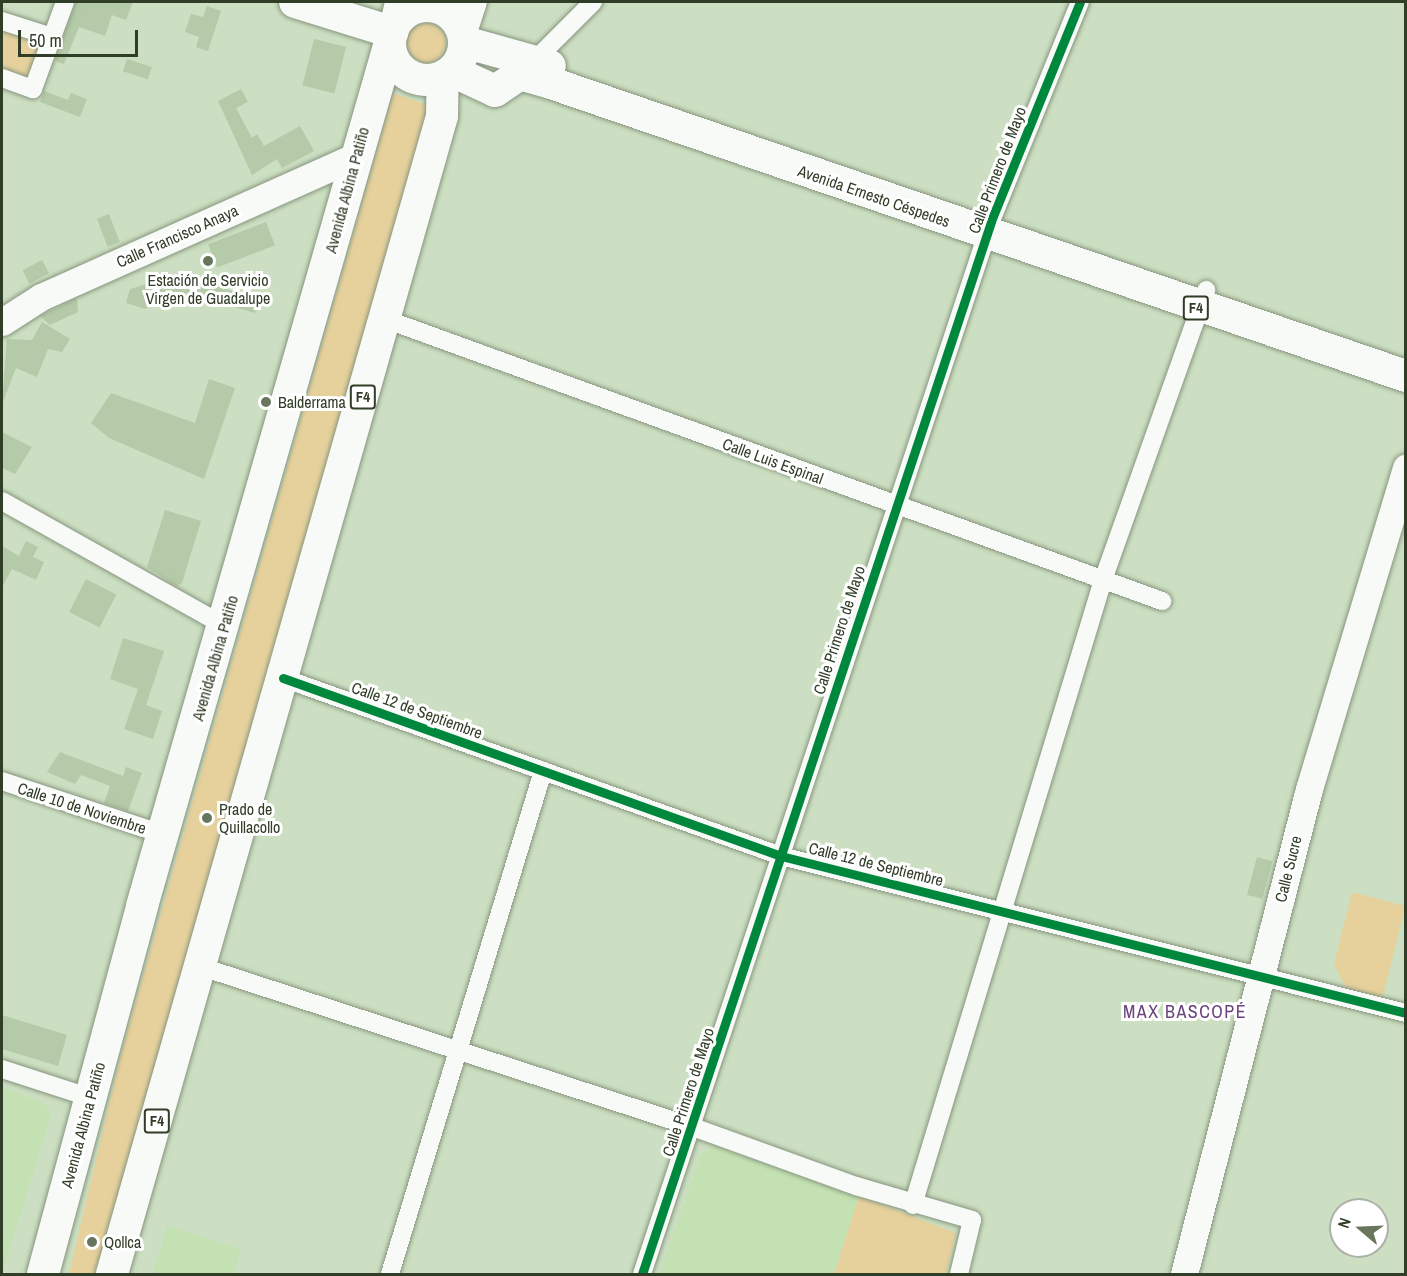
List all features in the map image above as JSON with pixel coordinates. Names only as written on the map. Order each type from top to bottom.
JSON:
[{"type":"highway","points":[[295,2],[394,25]]},
{"type":"highway","points":[[394,25],[409,11],[427,6],[445,10],[463,37]]},
{"type":"highway","points":[[394,25],[402,71],[421,80],[447,74],[495,91],[528,67]]},
{"type":"highway","name":"Avenida Albina Patiño","points":[[43,1275],[162,834],[225,626],[394,25]]},
{"type":"highway","name":"Avenida Ernesto Céspedes","points":[[463,37],[528,67],[1202,300],[1406,376]]},
{"type":"highway","name":"F4","points":[[112,1275],[202,967],[442,116],[447,74],[463,37]]},
{"type":"highway","name":"Avenida Ernesto Céspedes","points":[[1202,300],[1406,357]]},
{"type":"main road","name":"F4","points":[[463,37],[472,2]]},
{"type":"main road","name":"Calle Francisco Anaya","points":[[2,322],[40,297],[356,156]]},
{"type":"main road","name":"Calle Sucre","points":[[1184,1275],[1308,789],[1406,467]]},
{"type":"street","points":[[2,78],[33,88],[65,2]]},
{"type":"street","points":[[528,67],[592,2]]},
{"type":"street","name":"Calle Primero de Mayo","points":[[642,1275],[693,1127],[895,506],[990,226],[1080,2]]},
{"type":"street","points":[[2,21],[52,37]]},
{"type":"street","points":[[914,1205],[1005,912],[1102,580],[1202,300]]},
{"type":"street","name":"Calle Luis Espinal","points":[[385,319],[1162,601]]},
{"type":"street","points":[[2,501],[225,626]]},
{"type":"street","name":"Calle 12 de Septiembre","points":[[284,678],[781,856],[1406,1013]]},
{"type":"street","points":[[390,1275],[456,1049],[543,771]]},
{"type":"street","name":"Calle 10 de Noviembre","points":[[2,782],[162,834]]},
{"type":"street","points":[[202,967],[693,1127],[914,1205],[972,1220],[959,1275]]},
{"type":"street","points":[[2,1069],[90,1098]]},
{"type":"shaded area","points":[[426,23],[440,29],[446,43],[440,57],[426,63],[412,57],[406,43],[412,29]]},
{"type":"shaded area","points":[[2,29],[40,41],[28,80],[2,71]]},
{"type":"shaded area","name":"Prado de Quillacollo","points":[[393,93],[430,106],[101,1262],[92,1274],[69,1274],[122,1050]]},
{"type":"shaded area","points":[[1352,892],[1405,906],[1382,1001],[1346,988],[1334,964]]},
{"type":"shaded area","points":[[2,1087],[45,1104],[51,1115],[2,1274]]},
{"type":"shaded area","points":[[714,1146],[859,1196],[834,1274],[660,1274],[701,1153]]},
{"type":"shaded area","points":[[859,1196],[956,1233],[946,1274],[834,1274]]},
{"type":"shaded area","points":[[167,1226],[241,1249],[233,1274],[153,1274]]},
{"type":"building","points":[[76,2],[133,2],[126,20],[112,15],[105,36],[79,27],[64,64],[55,61]]},
{"type":"building","points":[[207,6],[221,11],[208,51],[196,47],[199,37],[185,32],[191,14],[203,17]]},
{"type":"building","points":[[314,39],[346,47],[334,94],[302,86]]},
{"type":"building","points":[[127,59],[152,67],[148,79],[123,71]]},
{"type":"building","points":[[241,89],[248,102],[236,108],[252,138],[257,134],[264,146],[300,126],[314,151],[282,168],[277,159],[252,175],[218,101]]},
{"type":"building","points":[[44,91],[68,100],[71,93],[87,99],[80,117],[40,102]]},
{"type":"building","points":[[109,214],[120,242],[108,247],[97,219]]},
{"type":"building","points":[[266,222],[275,245],[217,268],[208,244]]},
{"type":"building","points":[[42,260],[49,273],[30,284],[23,270]]},
{"type":"building","points":[[174,276],[179,287],[195,280],[259,299],[255,313],[192,295],[166,308],[162,301],[145,309],[126,303],[130,289]]},
{"type":"building","points":[[77,298],[78,312],[50,325],[40,316]]},
{"type":"building","points":[[42,322],[70,339],[62,352],[48,349],[37,377],[16,368],[2,404],[7,339],[32,340]]},
{"type":"building","points":[[209,379],[235,388],[204,479],[109,438],[91,423],[111,393],[195,423]]},
{"type":"building","points":[[2,432],[32,447],[15,474],[2,468]]},
{"type":"building","points":[[165,510],[201,521],[182,583],[176,586],[147,567]]},
{"type":"building","points":[[26,541],[38,547],[33,557],[44,562],[36,580],[12,569],[2,587],[2,546],[19,556]]},
{"type":"building","points":[[86,579],[116,594],[99,627],[69,612]]},
{"type":"building","points":[[123,638],[164,651],[146,705],[162,711],[153,739],[124,729],[138,689],[110,679]]},
{"type":"building","points":[[60,752],[123,776],[126,767],[142,773],[128,811],[104,803],[110,786],[81,775],[75,784],[47,772]]},
{"type":"building","points":[[1257,857],[1272,861],[1262,899],[1247,895]]},
{"type":"building","points":[[2,1015],[67,1035],[58,1066],[2,1049]]},
{"type":"cycle path","points":[[642,1274],[993,216],[1080,2]]},
{"type":"cycle path","points":[[283,678],[781,856],[1406,1013]]},
{"type":"place","name":"Estación de Servicio Virgen de Guadalupe","points":[[208,261]]},
{"type":"place","name":"Balderrama","points":[[266,402]]},
{"type":"place","name":"Prado de Quillacollo","points":[[207,818]]},
{"type":"place","name":"Qollca","points":[[92,1242]]},
{"type":"district","name":"MAX BASCOPÉ","points":[[1185,1012]]}]
